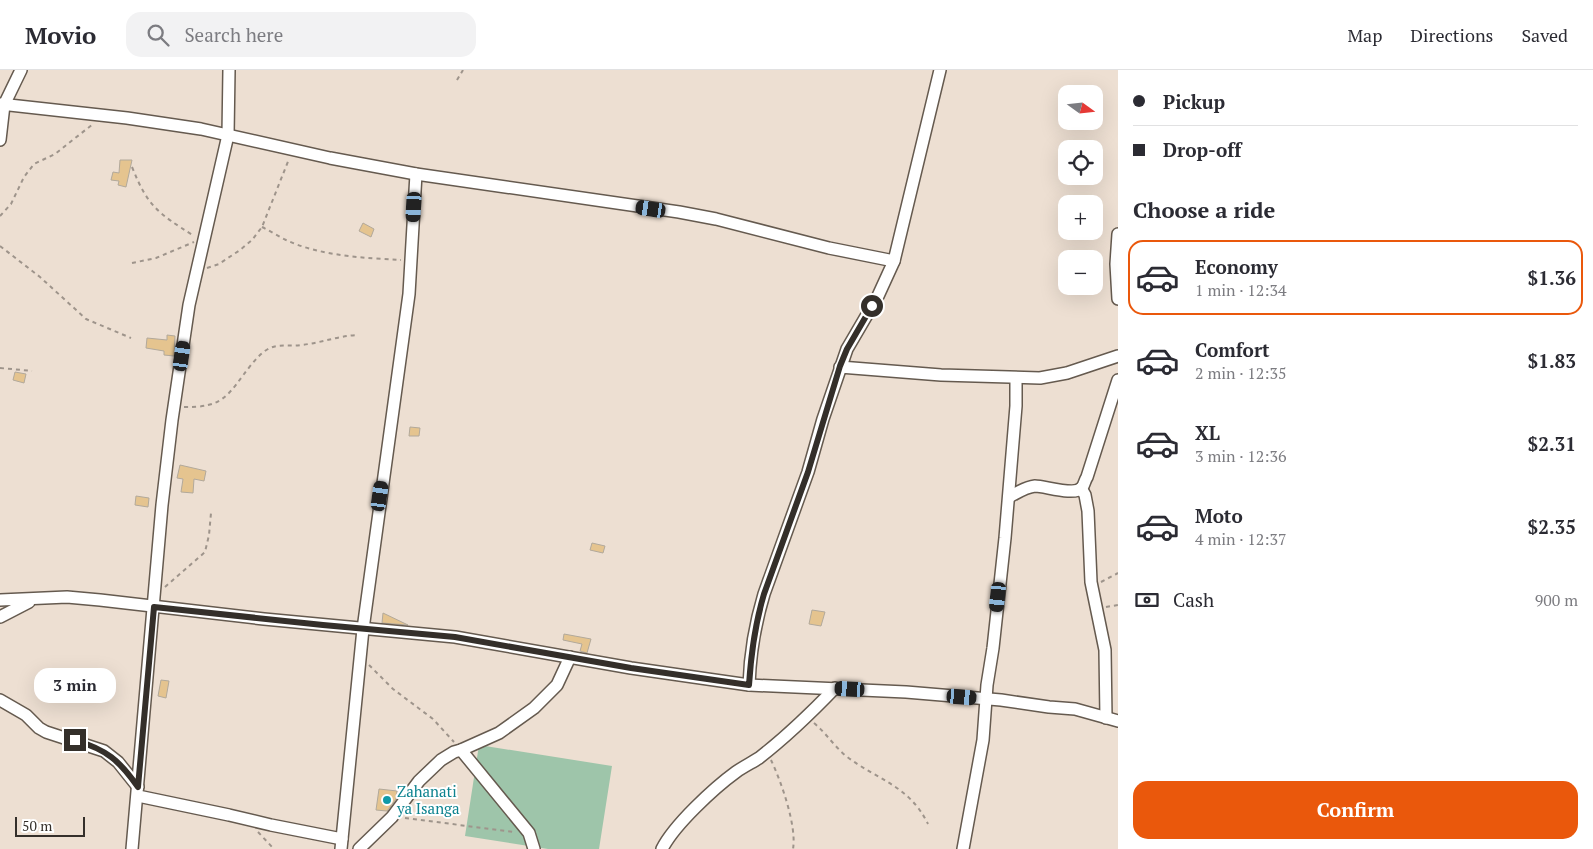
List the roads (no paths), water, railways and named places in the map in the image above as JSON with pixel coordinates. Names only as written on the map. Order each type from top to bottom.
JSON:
[{"type":"street","points":[[0,140],[2,104],[21,70]]},
{"type":"street","points":[[132,849],[162,505],[174,406],[189,305],[228,135],[227,100],[229,70]]},
{"type":"street","points":[[749,685],[752,648],[758,612],[808,472],[840,366],[847,349],[878,296],[894,261],[940,70]]},
{"type":"street","points":[[2,104],[201,129],[293,150],[416,174],[679,212],[716,219],[829,248],[894,261]]},
{"type":"street","points":[[0,700],[26,715],[46,732],[104,751],[118,762],[138,792],[341,844],[363,629],[400,365],[411,261],[416,174]]},
{"type":"street","points":[[1118,234],[1116,264],[1118,299]]},
{"type":"street","points":[[840,366],[941,375],[1040,378],[1058,376],[1118,356]]},
{"type":"street","points":[[963,849],[982,754],[986,699],[1009,497],[1016,406],[1016,378]]},
{"type":"street","points":[[1009,497],[1035,486],[1068,491],[1077,491],[1081,488],[1087,477],[1118,380]]},
{"type":"street","points":[[1081,488],[1085,495],[1088,511],[1092,586],[1105,650],[1106,718]]},
{"type":"street","points":[[0,600],[67,598],[154,602],[363,629],[455,637],[631,668],[749,685],[835,688],[986,699],[1075,709],[1118,720]]},
{"type":"street","points":[[0,617],[33,600]]},
{"type":"street","points":[[359,849],[391,818],[419,781],[442,760],[454,752],[498,733],[534,708],[557,685],[570,657]]},
{"type":"street","points":[[662,849],[682,823],[723,782],[767,751],[806,718],[835,688]]},
{"type":"street","points":[[462,750],[529,833],[534,849]]},
{"type":"place","name":"Zahanati ya Isanga","points":[[387,800]]}]
